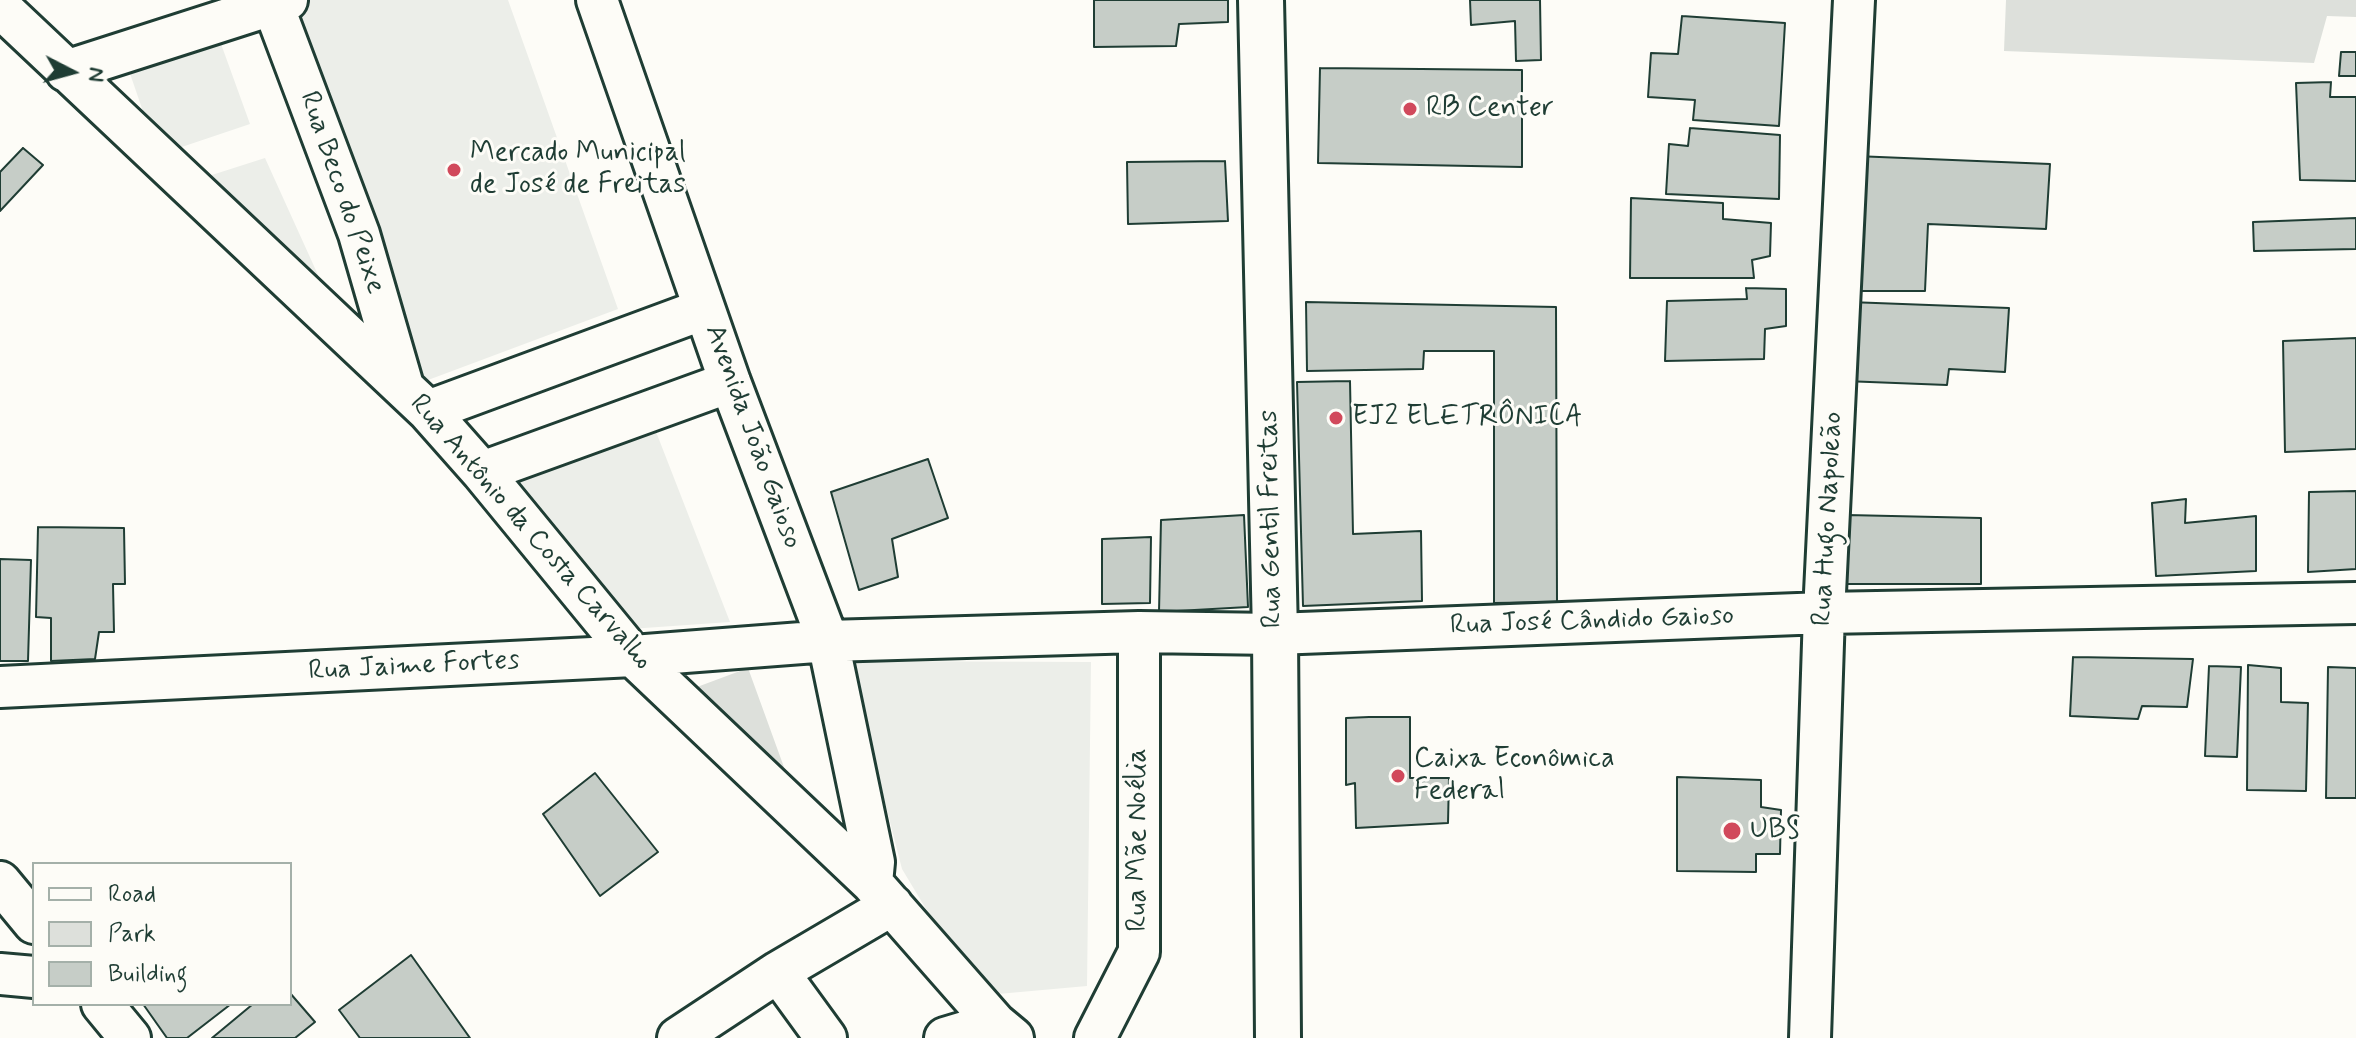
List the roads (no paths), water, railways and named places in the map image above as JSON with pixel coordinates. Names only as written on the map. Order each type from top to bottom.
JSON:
[{"type":"main road","name":"Rua Gentil Freitas","points":[[1261,0],[1275,634],[1278,1038]]},
{"type":"street","name":"Avenida João Gaioso","points":[[597,0],[730,382],[828,641],[882,894]]},
{"type":"street","name":"Rua Hugo Napoleão","points":[[1810,1038],[1824,613],[1854,0]]},
{"type":"street","points":[[66,71],[277,2]]},
{"type":"street","name":"Rua Beco do Peixe","points":[[277,2],[416,400]]},
{"type":"street","name":"Rua Antônio da Costa Carvalho","points":[[0,7],[416,400],[482,472],[633,656],[882,894],[1004,1030]]},
{"type":"street","points":[[416,400],[704,309]]},
{"type":"street","points":[[482,472],[730,382]]},
{"type":"street","name":"Rua José Cândido Gaioso","points":[[828,641],[1139,632],[1275,634],[1824,613],[2356,603]]},
{"type":"street","name":"Rua Mãe Noélia","points":[[1095,1038],[1139,952],[1139,632]]},
{"type":"street","name":"Rua Jaime Fortes","points":[[0,687],[633,656],[828,641]]},
{"type":"street","points":[[0,882],[32,921]]},
{"type":"street","points":[[678,1038],[778,972],[882,894]]},
{"type":"street","points":[[778,972],[826,1038]]},
{"type":"street","points":[[0,974],[32,977]]},
{"type":"street","points":[[104,1006],[130,1038]]},
{"type":"street","points":[[945,1038],[1004,1030]]},
{"type":"place","name":"RB Center","points":[[1410,109]]},
{"type":"place","name":"Mercado Municipal de José de Freitas","points":[[454,170]]},
{"type":"place","name":"EJ2 ELETRÔNICA","points":[[1336,418]]},
{"type":"place","name":"Caixa Econômica Federal","points":[[1398,776]]},
{"type":"place","name":"UBS","points":[[1732,831]]}]
